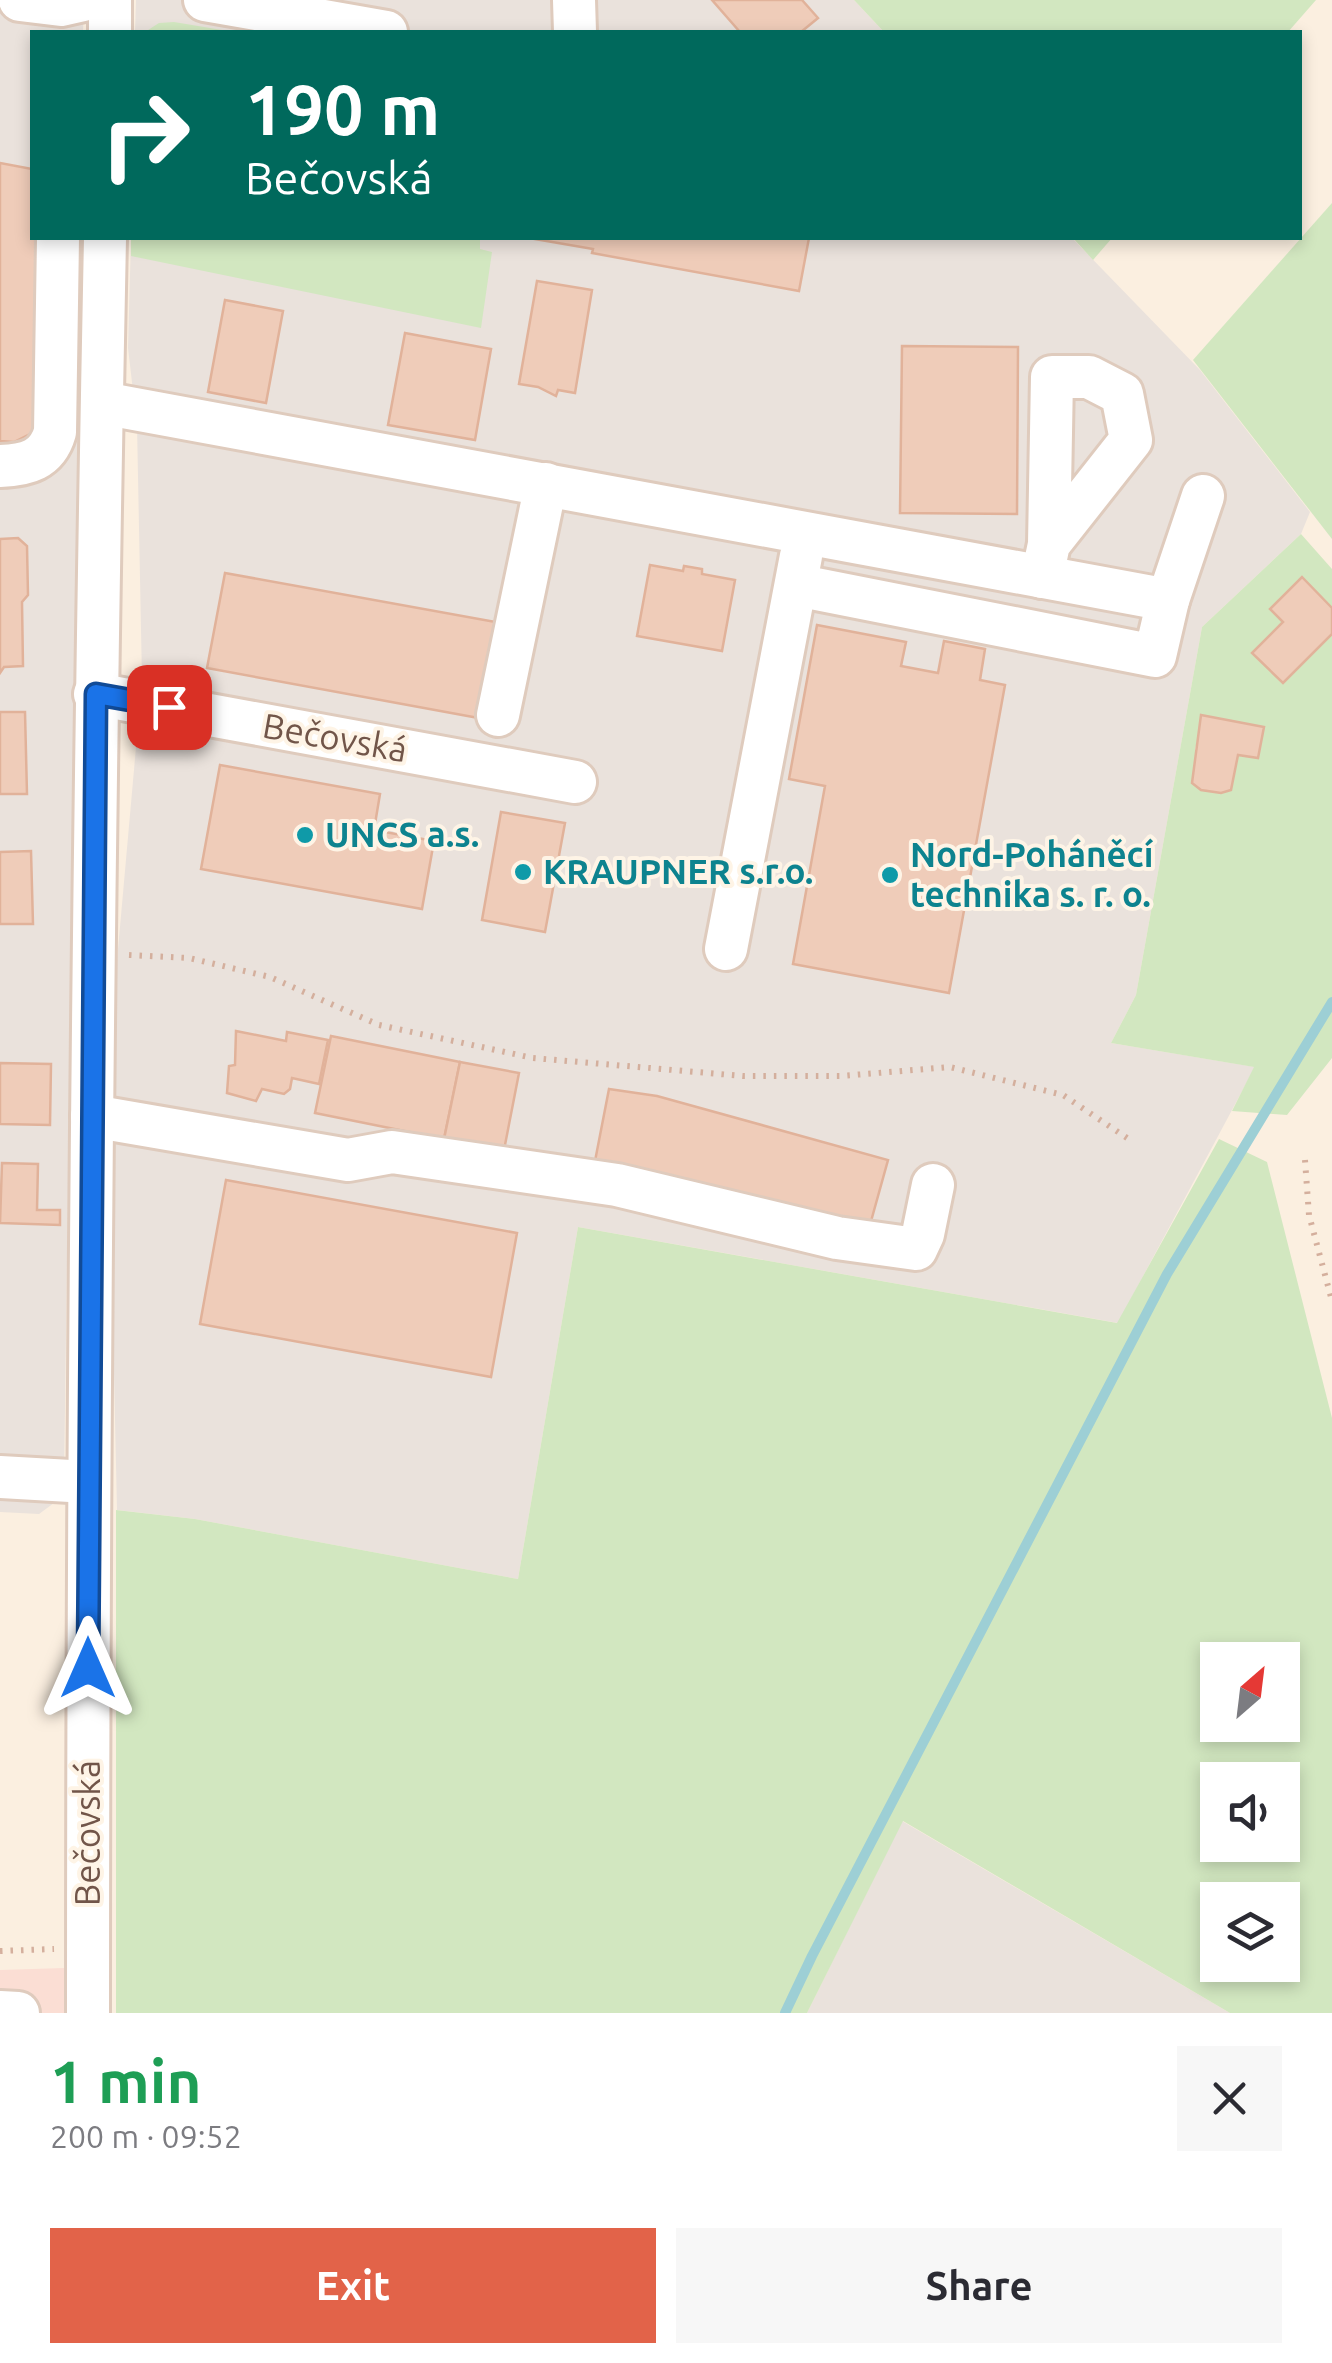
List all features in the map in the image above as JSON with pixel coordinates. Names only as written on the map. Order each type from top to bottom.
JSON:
[{"type":"street","points":[[110,0],[110,30]]},
{"type":"street","points":[[206,0],[375,30]]},
{"type":"street","points":[[574,0],[575,30]]},
{"type":"street","points":[[0,466],[35,461],[53,440],[58,240]]},
{"type":"street","name":"Bečovská","points":[[88,2013],[93,952],[106,240]]},
{"type":"street","points":[[102,403],[805,533],[1045,560],[1168,600]]},
{"type":"street","points":[[498,716],[546,484]]},
{"type":"street","points":[[796,585],[1155,656],[1168,600],[1203,496]]},
{"type":"street","points":[[726,949],[805,533]]},
{"type":"street","name":"Bečovská","points":[[96,694],[575,782]]},
{"type":"street","points":[[92,1116],[348,1160],[392,1152],[617,1185],[837,1238],[916,1249],[924,1234],[933,1185]]},
{"type":"street","points":[[0,1477],[88,1482]]},
{"type":"street","points":[[0,2012],[18,2013]]},
{"type":"path","points":[[93,952],[189,958],[254,974],[379,1024],[534,1058],[743,1076],[840,1076],[950,1067],[1063,1095],[1130,1140]]},
{"type":"path","points":[[1305,1160],[1309,1214],[1332,1301]]},
{"type":"shaded area","points":[[0,0],[84,0],[83,30],[30,30],[30,240],[81,240],[64,1480],[62,1497],[39,1514],[0,1512]]},
{"type":"shaded area","points":[[136,0],[854,0],[882,30],[135,30]]},
{"type":"shaded area","points":[[131,240],[1074,240],[1200,370],[1310,512],[1301,534],[1202,627],[1136,995],[1111,1043],[1255,1067],[1118,1323],[578,1227],[518,1579],[195,1519],[117,1510],[108,1099],[142,680],[137,425],[128,348]]},
{"type":"shaded area","points":[[902,1821],[1213,2003],[1230,2013],[807,2013]]},
{"type":"shaded area","points":[[64,1968],[64,2013],[0,2013],[0,1970]]},
{"type":"green space","points":[[854,0],[1316,0],[1290,30],[882,30]]},
{"type":"green space","points":[[174,22],[222,30],[148,30],[159,23]]},
{"type":"green space","points":[[1332,203],[1332,539],[1193,360]]},
{"type":"green space","points":[[131,240],[480,240],[480,249],[492,252],[481,328],[131,256]]},
{"type":"green space","points":[[1075,240],[1110,240],[1093,260]]},
{"type":"green space","points":[[1301,534],[1332,569],[1332,608],[1301,578],[1270,609],[1283,622],[1252,654],[1283,683],[1332,634],[1332,1058],[1287,1115],[1232,1111],[1254,1067],[1111,1043],[1136,995],[1202,627]],"holes":[[[1202,716],[1263,727],[1258,758],[1238,755],[1231,789],[1221,793],[1201,790],[1195,750]]]},
{"type":"green space","points":[[1219,1139],[1267,1162],[1332,1418],[1332,2013],[1230,2013],[903,1821],[807,2013],[116,2013],[116,1510],[195,1519],[518,1579],[578,1227],[1117,1323]]},
{"type":"building","points":[[712,0],[802,0],[818,18],[803,30],[738,30]]},
{"type":"building","points":[[0,163],[30,169],[30,240],[40,240],[35,422],[32,433],[14,442],[0,441]]},
{"type":"building","points":[[541,240],[809,240],[799,291],[592,253],[593,249]]},
{"type":"building","points":[[537,281],[592,290],[575,393],[558,390],[556,396],[538,387],[519,384]]},
{"type":"building","points":[[225,300],[283,311],[266,403],[208,392]]},
{"type":"building","points":[[405,333],[491,349],[475,440],[388,425]]},
{"type":"building","points":[[902,346],[1018,347],[1017,514],[900,513]]},
{"type":"building","points":[[18,538],[27,546],[28,595],[22,602],[23,666],[4,667],[0,673],[0,539]]},
{"type":"building","points":[[650,565],[683,571],[684,566],[702,569],[702,574],[735,580],[722,651],[637,636]]},
{"type":"building","points":[[225,573],[501,623],[484,719],[207,668]]},
{"type":"building","points":[[1302,577],[1332,608],[1332,634],[1283,683],[1252,653],[1283,622],[1270,609]]},
{"type":"building","name":"Nord-Poháněcí technika s. r. o.","points":[[817,625],[906,642],[901,666],[938,673],[944,641],[985,649],[980,680],[1005,685],[949,993],[793,964],[825,786],[789,779]]},
{"type":"building","points":[[0,712],[25,712],[27,794],[0,794]]},
{"type":"building","points":[[1201,715],[1264,727],[1258,758],[1238,755],[1231,790],[1201,790],[1192,783]]},
{"type":"building","name":"UNCS a.s.","points":[[220,765],[380,794],[374,830],[434,841],[422,909],[201,869]]},
{"type":"building","name":"KRAUPNER s.r.o.","points":[[501,812],[565,823],[545,932],[482,920]]},
{"type":"building","points":[[31,851],[33,924],[0,924],[0,852]]},
{"type":"building","points":[[236,1031],[286,1041],[287,1032],[328,1040],[319,1084],[292,1078],[290,1089],[284,1094],[262,1089],[256,1101],[227,1093],[229,1066],[235,1065]]},
{"type":"building","points":[[331,1036],[460,1062],[444,1139],[315,1113]]},
{"type":"building","points":[[460,1062],[519,1073],[504,1150],[444,1139]]},
{"type":"building","points":[[0,1063],[51,1064],[50,1125],[0,1124]]},
{"type":"building","points":[[609,1089],[657,1096],[888,1160],[868,1232],[595,1161]]},
{"type":"building","points":[[2,1163],[38,1164],[37,1210],[60,1210],[60,1225],[0,1223]]},
{"type":"building","points":[[226,1180],[517,1233],[491,1377],[200,1324]]},
{"type":"waterway","points":[[785,2013],[1167,1274],[1332,1002]]},
{"type":"place","name":"UNCS a.s.","points":[[305,835]]},
{"type":"place","name":"KRAUPNER s.r.o.","points":[[523,872]]},
{"type":"place","name":"Nord-Poháněcí technika s. r. o.","points":[[890,875]]},
{"type":"route","points":[[88,1668],[96,694],[169,707]]}]
